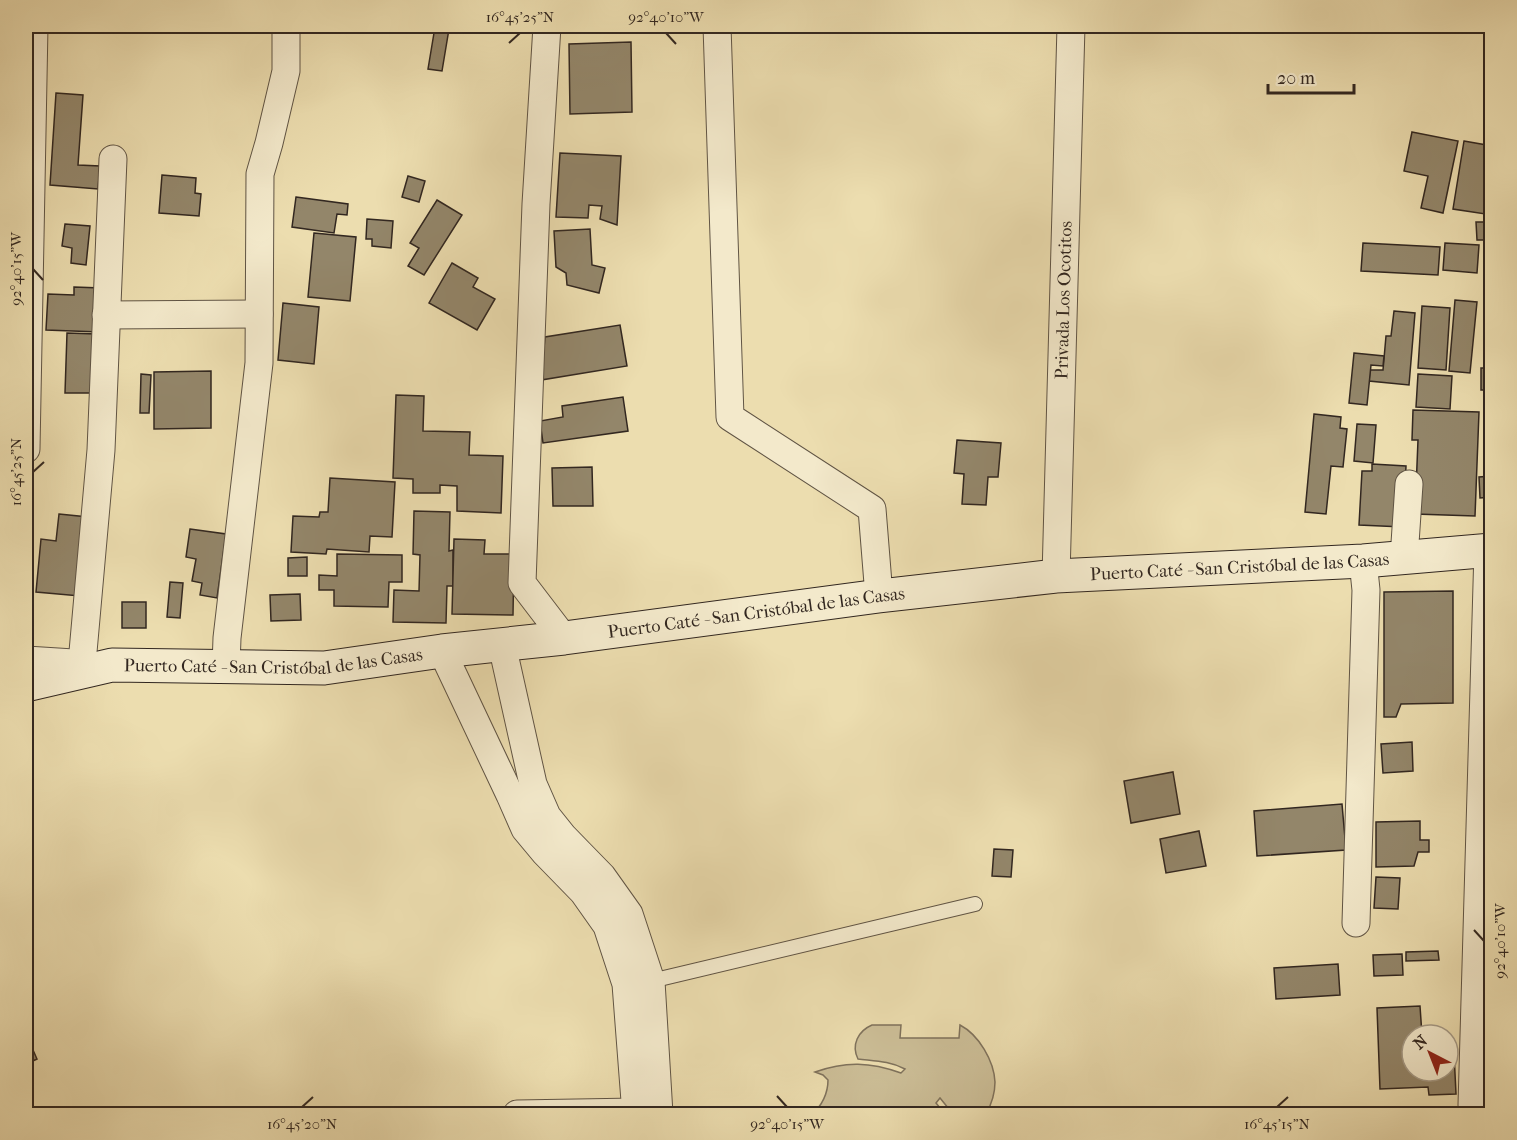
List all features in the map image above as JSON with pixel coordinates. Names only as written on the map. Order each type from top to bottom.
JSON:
[{"type":"main road","name":"Puerto Caté - San Cristóbal de las Casas","points":[[26,685],[97,664],[324,668],[879,596],[1056,576],[1363,561],[1490,550]]},
{"type":"street","points":[[26,449],[34,26]]},
{"type":"street","points":[[226,666],[227,639],[259,363],[260,174],[286,71],[286,26]]},
{"type":"street","points":[[548,26],[536,204],[522,583],[564,638]]},
{"type":"street","points":[[717,26],[730,417],[872,509],[879,596]]},
{"type":"street","name":"Privada Los Ocotitos","points":[[1056,576],[1071,26]]},
{"type":"street","points":[[26,660],[97,664],[101,450],[113,159]]},
{"type":"street","points":[[106,315],[259,314]]},
{"type":"street","points":[[1404,558],[1409,484]]},
{"type":"street","points":[[1474,1114],[1472,1105],[1490,550]]},
{"type":"street","points":[[1356,923],[1366,590],[1363,561]]},
{"type":"street","points":[[502,645],[533,784],[547,816],[602,876],[630,914],[651,981],[648,1112]]},
{"type":"street","points":[[442,651],[525,829],[583,892],[607,926],[626,984],[648,1112]]},
{"type":"street","points":[[516,1114],[648,1112]]},
{"type":"lane","points":[[651,981],[975,904]]},
{"type":"shaded area","points":[[872,1025],[901,1025],[900,1038],[959,1038],[960,1025],[967,1029],[984,1049],[994,1074],[993,1095],[986,1114],[953,1114],[940,1098],[936,1103],[945,1114],[812,1114],[826,1094],[828,1085],[828,1080],[823,1075],[815,1072],[826,1068],[858,1064],[901,1073],[905,1069],[888,1063],[858,1059],[855,1049],[857,1039]]},
{"type":"building","points":[[190,26],[228,26],[228,30]]},
{"type":"building","points":[[435,27],[449,29],[442,71],[428,69]]},
{"type":"building","points":[[631,42],[632,112],[570,114],[569,44]]},
{"type":"building","points":[[56,93],[83,95],[78,165],[100,166],[98,189],[50,185]]},
{"type":"building","points":[[1489,101],[1492,101],[1492,113],[1487,112]]},
{"type":"building","points":[[1412,132],[1458,141],[1443,213],[1421,208],[1428,176],[1404,171]]},
{"type":"building","points":[[1464,141],[1492,146],[1492,215],[1453,209]]},
{"type":"building","points":[[560,153],[621,156],[617,225],[600,219],[602,206],[589,205],[588,218],[556,217]]},
{"type":"building","points":[[162,175],[196,178],[195,193],[201,194],[199,216],[159,213]]},
{"type":"building","points":[[408,176],[425,181],[419,202],[402,197]]},
{"type":"building","points":[[296,197],[348,204],[347,215],[337,214],[334,233],[292,227]]},
{"type":"building","points":[[437,200],[462,215],[424,275],[408,266],[419,248],[410,243]]},
{"type":"building","points":[[367,219],[393,221],[391,248],[372,246],[372,239],[366,239]]},
{"type":"building","points":[[1476,222],[1492,222],[1492,240],[1477,240]]},
{"type":"building","points":[[65,224],[90,226],[86,265],[71,263],[72,248],[62,246]]},
{"type":"building","points":[[590,229],[592,265],[605,268],[599,293],[567,285],[566,273],[556,267],[554,231]]},
{"type":"building","points":[[314,233],[356,237],[350,301],[308,297]]},
{"type":"building","points":[[1363,243],[1440,247],[1438,275],[1361,271]]},
{"type":"building","points":[[1445,243],[1479,245],[1477,273],[1443,270]]},
{"type":"building","points":[[1492,244],[1492,264],[1485,265],[1484,245]]},
{"type":"building","points":[[452,263],[478,278],[473,287],[495,299],[477,330],[429,303]]},
{"type":"building","points":[[74,287],[101,288],[99,332],[46,330],[48,294],[74,295]]},
{"type":"building","points":[[1455,300],[1477,302],[1470,373],[1449,371]]},
{"type":"building","points":[[283,303],[319,307],[314,364],[278,360]]},
{"type":"building","points":[[1422,306],[1450,308],[1446,370],[1418,368]]},
{"type":"building","points":[[1394,311],[1415,313],[1409,385],[1369,381],[1370,370],[1383,370],[1386,336],[1391,336]]},
{"type":"building","points":[[620,325],[627,366],[541,380],[545,337]]},
{"type":"building","points":[[67,333],[96,334],[94,393],[65,393]]},
{"type":"building","points":[[1354,353],[1384,356],[1383,366],[1371,365],[1367,405],[1349,403]]},
{"type":"building","points":[[1481,368],[1492,368],[1492,390],[1481,390]]},
{"type":"building","points":[[211,371],[211,428],[154,429],[154,372]]},
{"type":"building","points":[[141,374],[151,375],[149,413],[140,413]]},
{"type":"building","points":[[1418,374],[1452,376],[1450,409],[1416,407]]},
{"type":"building","points":[[396,395],[424,396],[423,431],[470,432],[469,455],[503,456],[501,513],[457,511],[457,486],[440,485],[440,493],[413,493],[413,479],[393,478]]},
{"type":"building","points":[[623,397],[628,431],[543,443],[540,421],[563,417],[562,406]]},
{"type":"building","points":[[1413,410],[1479,412],[1475,516],[1415,514],[1418,440],[1412,440]]},
{"type":"building","points":[[1314,414],[1341,417],[1340,428],[1347,429],[1343,467],[1331,466],[1326,514],[1305,512]]},
{"type":"building","points":[[1357,424],[1376,425],[1373,463],[1354,461]]},
{"type":"building","points":[[957,440],[1001,443],[998,477],[988,477],[986,505],[962,504],[964,474],[954,473]]},
{"type":"building","points":[[1372,464],[1406,466],[1403,527],[1359,525],[1362,471],[1372,471]]},
{"type":"building","points":[[592,467],[593,506],[553,506],[552,468]]},
{"type":"building","points":[[1492,476],[1492,497],[1480,498],[1479,477]]},
{"type":"building","points":[[330,478],[395,482],[392,537],[370,536],[369,552],[327,549],[326,554],[291,552],[293,516],[319,517],[320,512],[328,512]]},
{"type":"building","points":[[414,511],[450,512],[449,551],[453,550],[453,586],[447,586],[446,623],[393,622],[394,590],[419,591],[420,555],[413,554]]},
{"type":"building","points":[[59,514],[88,517],[80,596],[36,592],[41,539],[56,541]]},
{"type":"building","points":[[190,529],[226,534],[217,598],[200,595],[202,583],[192,581],[196,559],[186,557]]},
{"type":"building","points":[[454,539],[485,540],[484,554],[514,554],[513,615],[452,614]]},
{"type":"building","points":[[337,554],[402,555],[402,582],[389,582],[388,607],[334,606],[334,590],[319,590],[319,575],[337,576]]},
{"type":"building","points":[[307,557],[307,576],[288,576],[288,558]]},
{"type":"building","points":[[170,582],[183,583],[180,618],[167,617]]},
{"type":"building","points":[[1453,591],[1453,703],[1401,704],[1396,717],[1384,717],[1384,592]]},
{"type":"building","points":[[300,594],[301,620],[271,621],[270,595]]},
{"type":"building","points":[[122,602],[146,602],[146,628],[122,628]]},
{"type":"building","points":[[1412,742],[1413,771],[1383,773],[1381,744]]},
{"type":"building","points":[[1173,772],[1180,814],[1131,823],[1124,781]]},
{"type":"building","points":[[1342,804],[1346,850],[1257,856],[1254,811]]},
{"type":"building","points":[[1420,821],[1420,840],[1429,840],[1429,852],[1418,852],[1414,866],[1376,867],[1376,822]]},
{"type":"building","points":[[1199,831],[1206,866],[1166,873],[1160,839]]},
{"type":"building","points":[[994,849],[1013,850],[1011,877],[992,876]]},
{"type":"building","points":[[1376,877],[1400,878],[1398,909],[1374,908]]},
{"type":"building","points":[[1438,951],[1439,960],[1406,961],[1406,952]]},
{"type":"building","points":[[1402,954],[1403,975],[1374,976],[1373,955]]},
{"type":"building","points":[[1338,964],[1340,995],[1276,999],[1274,968]]},
{"type":"building","points":[[1420,1006],[1421,1023],[1400,1023],[1400,1083],[1455,1083],[1456,1094],[1429,1095],[1428,1087],[1380,1089],[1377,1008]]},
{"type":"building","points":[[26,1034],[37,1059],[26,1064]]},
{"type":"building","points":[[1426,1110],[1427,1114],[1393,1114],[1393,1113]]}]
